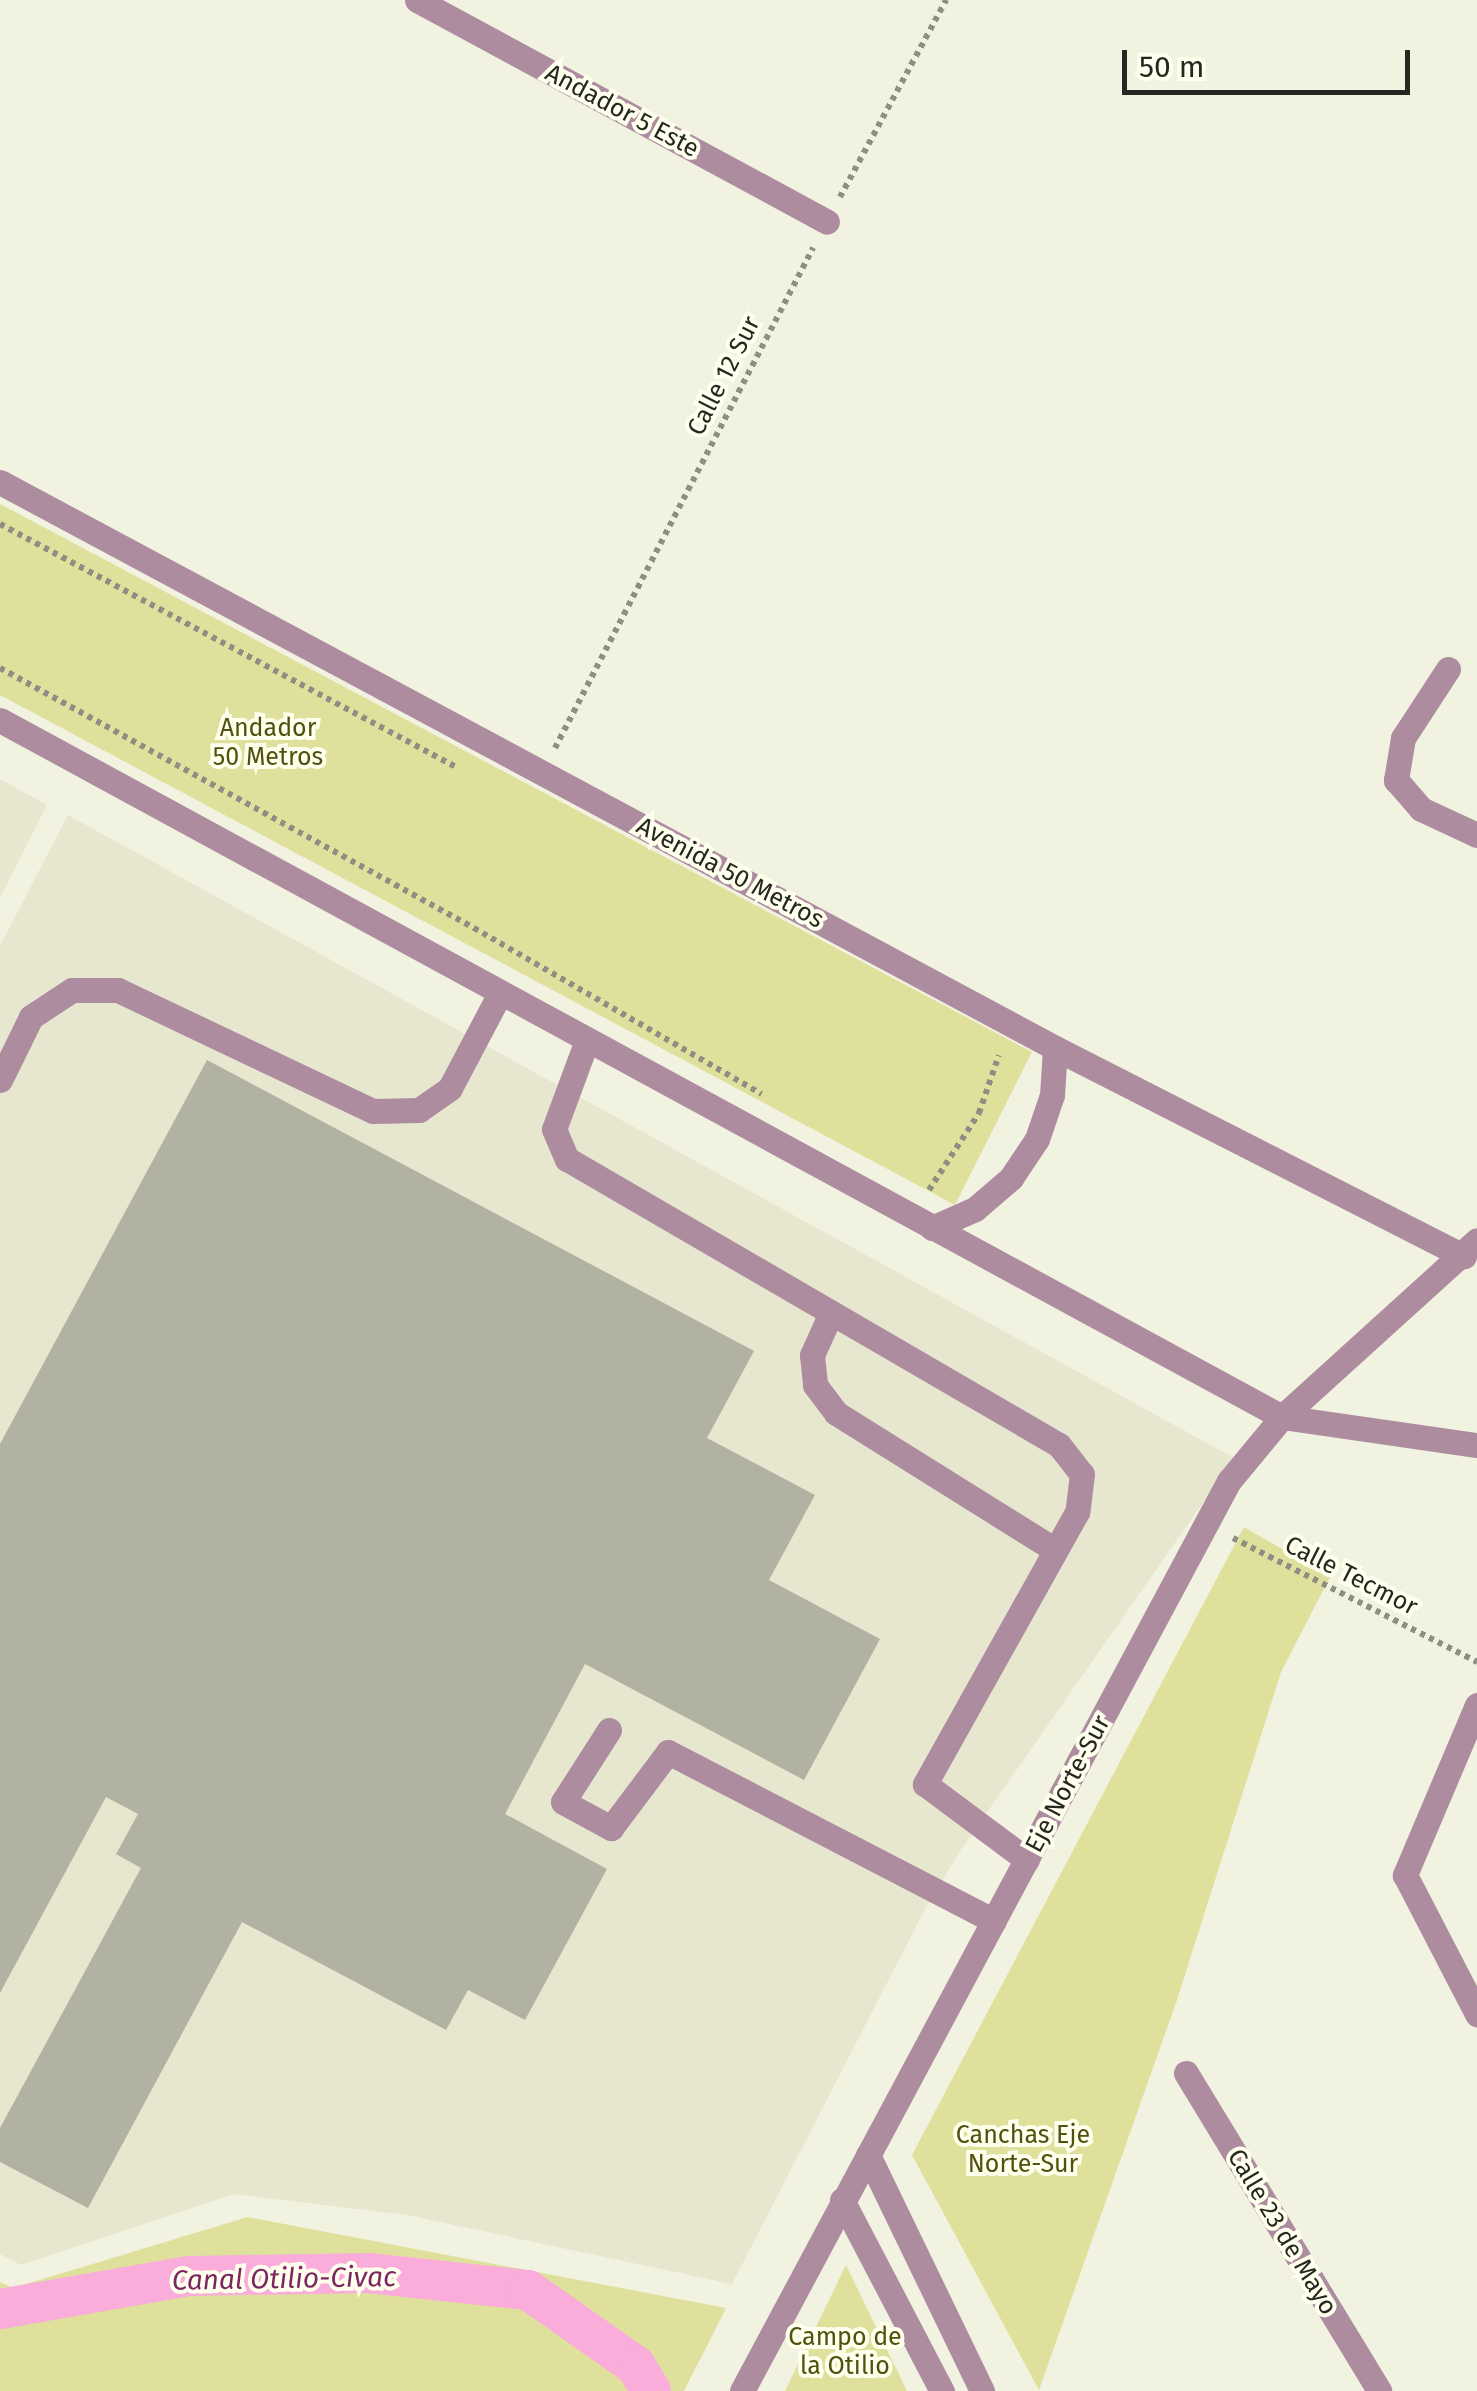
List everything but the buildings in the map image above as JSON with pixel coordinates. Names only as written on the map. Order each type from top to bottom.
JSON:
[{"type":"street","name":"Andador 5 Este","points":[[418,0],[827,222]]},
{"type":"street","name":"Avenida 50 Metros","points":[[0,482],[1054,1048],[1470,1248]]},
{"type":"street","points":[[1448,669],[1404,738],[1396,780],[1421,809],[1477,835]]},
{"type":"street","points":[[0,720],[1282,1417],[1477,1445]]},
{"type":"street","points":[[0,1080],[31,1017],[72,990],[118,990],[373,1111],[419,1110],[450,1088],[500,992]]},
{"type":"street","points":[[587,1040],[554,1128],[567,1160],[1059,1444],[1082,1474],[1077,1512],[925,1784],[1027,1860]]},
{"type":"street","points":[[932,1228],[987,1198],[1011,1178],[1037,1140],[1052,1095],[1054,1048]]},
{"type":"street","name":"Eje Norte-Sur","points":[[742,2391],[1230,1481],[1282,1417],[1470,1248]]},
{"type":"street","points":[[831,1313],[812,1355],[816,1385],[836,1414],[1055,1550]]},
{"type":"street","points":[[1476,1708],[1406,1876],[1477,2014]]},
{"type":"street","points":[[609,1730],[563,1802],[612,1828],[668,1752],[994,1921]]},
{"type":"street","name":"Calle 23 de Mayo","points":[[1186,2074],[1379,2391]]},
{"type":"street","points":[[868,2155],[982,2391]]},
{"type":"street","points":[[842,2200],[942,2391]]},
{"type":"path","name":"Calle 12 Sur","points":[[543,772],[946,0]]},
{"type":"path","points":[[0,524],[461,770]]},
{"type":"path","points":[[0,668],[474,928],[778,1104]]},
{"type":"path","points":[[914,1182],[931,1192],[979,1112],[1001,1056],[984,1047]]},
{"type":"path","name":"Calle Tecmor","points":[[1208,1526],[1477,1662]]},
{"type":"shaded area","points":[[0,779],[47,805],[0,898]]},
{"type":"shaded area","points":[[68,815],[1234,1458],[960,1851],[925,1909],[732,2284],[407,2215],[234,2194],[21,2265],[0,2254],[0,946]]},
{"type":"green space","name":"Andador 50 Metros","points":[[0,504],[1032,1052],[955,1205],[0,695]]},
{"type":"green space","name":"Canchas Eje Norte-Sur","points":[[1244,1527],[1330,1577],[1281,1672],[1177,2000],[1039,2390],[912,2155]]},
{"type":"green space","points":[[248,2217],[726,2308],[684,2391],[0,2391],[0,2282],[13,2288]]},
{"type":"green space","name":"Campo de la Otilio","points":[[846,2265],[907,2391],[785,2391]]},
{"type":"waterway","name":"Canal Otilio-Civac","points":[[0,2309],[190,2276],[368,2273],[528,2290],[636,2366],[651,2391]]}]
